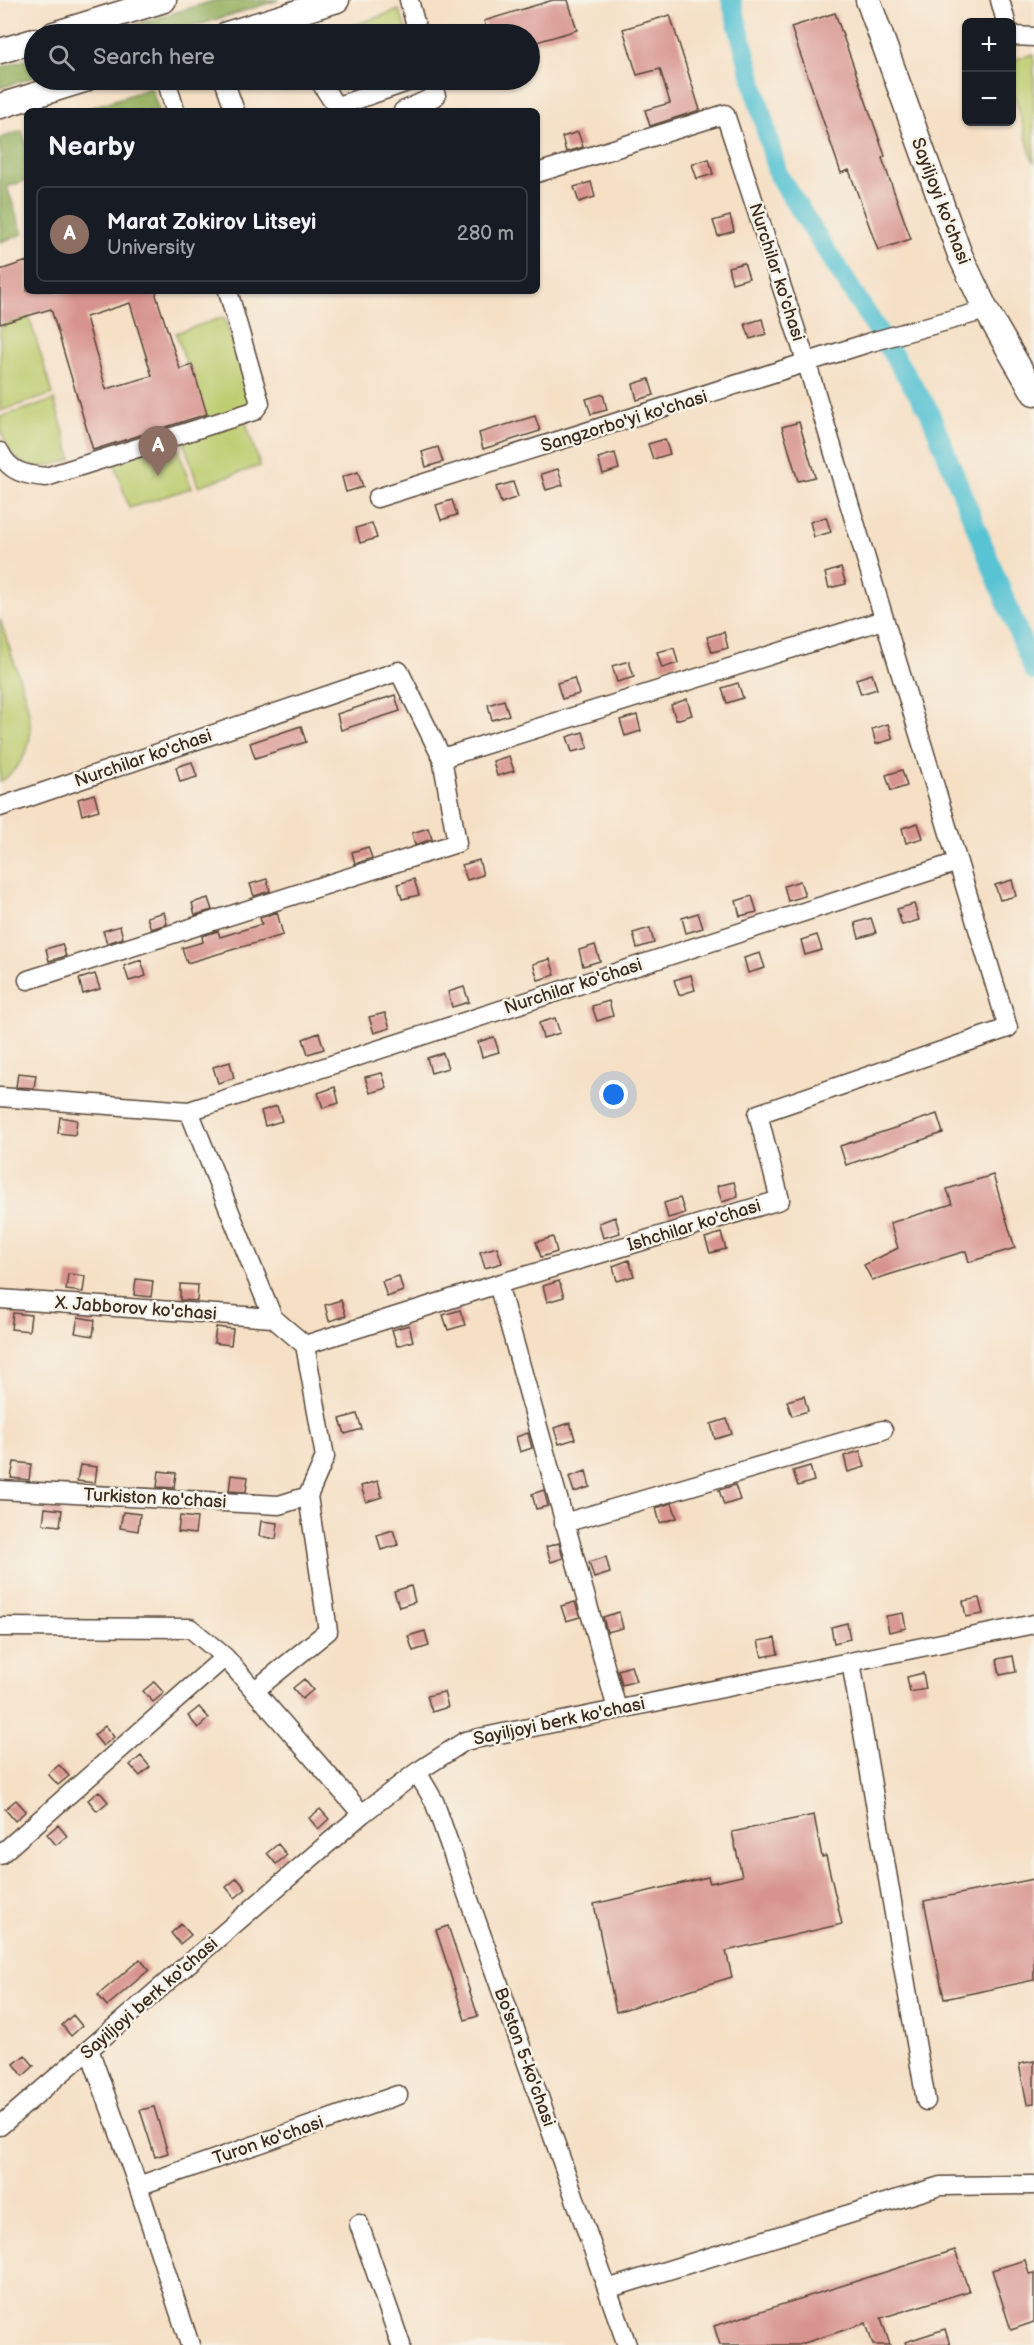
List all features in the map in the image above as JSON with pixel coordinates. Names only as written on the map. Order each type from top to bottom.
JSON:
[{"type":"main road","points":[[86,24],[164,0]]},
{"type":"main road","points":[[287,24],[337,0]]},
{"type":"main road","name":"Sayiljoyi ko'chasi","points":[[868,0],[960,255],[986,310],[1034,393]]},
{"type":"main road","points":[[0,51],[24,43]]},
{"type":"main road","points":[[0,106],[52,90]]},
{"type":"street","points":[[409,0],[415,24]]},
{"type":"street","points":[[1000,0],[1005,18]]},
{"type":"street","points":[[1016,36],[1034,37]]},
{"type":"street","points":[[169,90],[174,108]]},
{"type":"street","points":[[228,90],[234,108]]},
{"type":"street","points":[[326,90],[338,108]]},
{"type":"street","points":[[342,108],[387,90]]},
{"type":"street","points":[[410,108],[436,96],[434,90]]},
{"type":"street","name":"Nurchilar ko'chasi","points":[[540,172],[725,114],[807,363],[1008,1028]]},
{"type":"street","points":[[0,452],[6,464],[23,474],[46,477],[255,411],[260,403],[229,294]]},
{"type":"street","name":"Sangzorbo'yi ko'chasi","points":[[377,498],[871,342],[986,310]]},
{"type":"street","points":[[442,758],[883,620]]},
{"type":"street","name":"Nurchilar ko'chasi","points":[[0,807],[399,671],[442,758],[457,843],[28,980]]},
{"type":"street","name":"Nurchilar ko'chasi","points":[[189,1111],[958,862]]},
{"type":"street","name":"Ishchilar ko'chasi","points":[[305,1345],[498,1284],[780,1200],[758,1114],[1008,1028]]},
{"type":"street","points":[[0,1097],[189,1111],[273,1318],[305,1345],[325,1457],[308,1496],[328,1631],[255,1691]]},
{"type":"street","points":[[498,1284],[616,1709]]},
{"type":"street","name":"X. Jabborov ko'chasi","points":[[0,1299],[273,1318]]},
{"type":"street","points":[[564,1523],[883,1430]]},
{"type":"street","name":"Turkiston ko'chasi","points":[[0,1490],[279,1505],[308,1496]]},
{"type":"street","name":"Sayiljoyi berk ko'chasi","points":[[0,2126],[362,1814],[417,1772],[465,1741],[1034,1624]]},
{"type":"street","points":[[0,1627],[190,1628],[225,1657],[362,1814]]},
{"type":"street","points":[[0,1855],[225,1657]]},
{"type":"street","points":[[851,1662],[926,2101]]},
{"type":"street","name":"Bo'ston 5-ko'chasi","points":[[417,1772],[434,1801],[627,2345]]},
{"type":"street","points":[[89,2049],[138,2186],[190,2345]]},
{"type":"street","name":"Turon ko'chasi","points":[[138,2186],[398,2095]]},
{"type":"street","points":[[607,2289],[940,2186],[1034,2185]]},
{"type":"street","points":[[359,2224],[401,2345]]},
{"type":"green space","points":[[216,0],[279,0],[201,24],[138,24]]},
{"type":"green space","points":[[399,10],[404,24],[357,24]]},
{"type":"green space","points":[[1034,54],[1034,162],[1016,100],[1016,59]]},
{"type":"green space","points":[[24,60],[24,80],[0,88],[0,68]]},
{"type":"green space","points":[[145,90],[152,90],[158,108],[90,108]]},
{"type":"green space","points":[[22,131],[24,138],[24,181],[7,187],[23,234],[0,242],[0,138]]},
{"type":"green space","points":[[29,317],[53,394],[0,411],[0,326]]},
{"type":"green space","points":[[224,317],[253,404],[205,420],[176,333]]},
{"type":"green space","points":[[54,400],[72,459],[44,467],[31,466],[15,457],[10,451],[2,435],[0,417]]},
{"type":"green space","points":[[245,420],[260,466],[198,486],[183,439]]},
{"type":"green space","points":[[176,442],[191,488],[129,508],[114,461]]},
{"type":"green space","points":[[0,619],[28,707],[30,734],[28,747],[22,759],[0,782]]},
{"type":"building","points":[[553,0],[568,0],[577,30],[540,41],[540,24],[485,24],[484,21]]},
{"type":"building","points":[[835,13],[885,156],[882,158],[911,239],[878,250],[849,170],[841,173],[791,27]]},
{"type":"building","points":[[670,15],[700,110],[650,126],[645,110],[670,103],[660,69],[637,75],[623,29]]},
{"type":"building","points":[[578,132],[583,147],[566,152],[562,137]]},
{"type":"building","points":[[709,159],[713,174],[697,179],[692,164]]},
{"type":"building","points":[[591,182],[595,197],[579,202],[574,187]]},
{"type":"building","points":[[730,216],[734,231],[718,236],[713,221]]},
{"type":"building","points":[[24,262],[24,294],[156,294],[180,369],[192,365],[207,414],[93,450],[51,309],[0,324],[0,270]],"holes":[[[130,303],[152,376],[106,389],[86,317]]]},
{"type":"building","points":[[744,263],[749,278],[732,283],[728,267]]},
{"type":"building","points":[[762,319],[766,334],[750,339],[745,324]]},
{"type":"building","points":[[649,379],[654,395],[637,400],[633,384]]},
{"type":"building","points":[[603,394],[607,410],[591,414],[586,399]]},
{"type":"building","points":[[535,416],[540,431],[483,449],[479,433]]},
{"type":"building","points":[[799,422],[815,477],[798,481],[782,427]]},
{"type":"building","points":[[665,439],[670,454],[653,459],[648,444]]},
{"type":"building","points":[[438,447],[443,462],[426,467],[422,452]]},
{"type":"building","points":[[615,453],[619,469],[603,474],[598,458]]},
{"type":"building","points":[[558,469],[563,485],[546,490],[541,474]]},
{"type":"building","points":[[358,472],[363,487],[346,492],[342,477]]},
{"type":"building","points":[[513,482],[518,497],[501,503],[496,487]]},
{"type":"building","points":[[452,500],[457,515],[441,520],[436,505]]},
{"type":"building","points":[[826,517],[831,532],[814,537],[810,522]]},
{"type":"building","points":[[372,523],[377,538],[360,543],[356,528]]},
{"type":"building","points":[[841,568],[846,584],[829,588],[825,573]]},
{"type":"building","points":[[724,632],[728,648],[712,652],[707,637]]},
{"type":"building","points":[[674,648],[678,663],[662,668],[657,652]]},
{"type":"building","points":[[629,661],[634,677],[617,682],[612,666]]},
{"type":"building","points":[[872,674],[877,689],[861,694],[856,679]]},
{"type":"building","points":[[574,678],[579,694],[562,699],[557,683]]},
{"type":"building","points":[[738,683],[743,698],[727,703],[722,688]]},
{"type":"building","points":[[395,695],[400,711],[341,730],[337,714]]},
{"type":"building","points":[[687,699],[692,715],[676,720],[671,705]]},
{"type":"building","points":[[504,700],[509,715],[492,720],[488,705]]},
{"type":"building","points":[[637,715],[641,731],[625,736],[620,720]]},
{"type":"building","points":[[888,724],[893,739],[876,744],[872,729]]},
{"type":"building","points":[[301,726],[306,742],[255,758],[250,743]]},
{"type":"building","points":[[583,732],[588,748],[572,752],[567,737]]},
{"type":"building","points":[[509,756],[514,771],[497,776],[493,761]]},
{"type":"building","points":[[192,762],[197,777],[180,782],[176,767]]},
{"type":"building","points":[[902,770],[907,786],[891,791],[886,775]]},
{"type":"building","points":[[94,794],[99,810],[82,815],[78,799]]},
{"type":"building","points":[[918,823],[923,838],[906,843],[902,828]]},
{"type":"building","points":[[428,828],[432,839],[415,845],[412,833]]},
{"type":"building","points":[[368,847],[372,858],[355,864],[352,852]]},
{"type":"building","points":[[479,860],[483,875],[467,880],[462,865]]},
{"type":"building","points":[[267,879],[270,891],[254,896],[250,884]]},
{"type":"building","points":[[414,879],[419,895],[402,899],[398,884]]},
{"type":"building","points":[[1012,880],[1016,896],[1000,900],[995,885]]},
{"type":"building","points":[[800,881],[805,896],[788,901],[784,886]]},
{"type":"building","points":[[752,896],[757,912],[740,916],[736,901]]},
{"type":"building","points":[[208,898],[212,910],[195,915],[192,903]]},
{"type":"building","points":[[914,904],[919,920],[902,925],[897,909]]},
{"type":"building","points":[[164,912],[167,924],[151,929],[147,917]]},
{"type":"building","points":[[277,912],[283,935],[187,963],[182,948],[203,942],[202,936],[218,931],[220,937],[262,924],[260,918]]},
{"type":"building","points":[[698,913],[703,928],[686,933],[682,918]]},
{"type":"building","points":[[871,918],[876,933],[859,938],[855,923]]},
{"type":"building","points":[[120,926],[123,938],[107,943],[103,931]]},
{"type":"building","points":[[650,928],[654,943],[637,948],[633,933]]},
{"type":"building","points":[[817,935],[822,950],[805,955],[801,940]]},
{"type":"building","points":[[62,944],[66,956],[49,961],[46,949]]},
{"type":"building","points":[[595,945],[600,961],[583,966],[579,950]]},
{"type":"building","points":[[760,953],[765,968],[748,973],[744,958]]},
{"type":"building","points":[[550,959],[555,975],[538,980],[533,964]]},
{"type":"building","points":[[141,960],[146,976],[129,981],[124,966]]},
{"type":"building","points":[[95,974],[100,989],[83,994],[79,979]]},
{"type":"building","points":[[691,975],[695,990],[679,995],[674,980]]},
{"type":"building","points":[[464,987],[469,1002],[452,1007],[448,992]]},
{"type":"building","points":[[609,1001],[613,1016],[597,1021],[592,1006]]},
{"type":"building","points":[[385,1013],[390,1028],[374,1033],[369,1017]]},
{"type":"building","points":[[555,1018],[560,1033],[543,1038],[539,1023]]},
{"type":"building","points":[[319,1033],[324,1049],[308,1054],[303,1039]]},
{"type":"building","points":[[494,1037],[499,1052],[482,1057],[478,1042]]},
{"type":"building","points":[[443,1053],[448,1068],[431,1073],[427,1058]]},
{"type":"building","points":[[230,1062],[234,1078],[218,1083],[213,1067]]},
{"type":"building","points":[[18,1073],[36,1075],[34,1088],[16,1087]]},
{"type":"building","points":[[382,1073],[387,1088],[370,1093],[365,1077]]},
{"type":"building","points":[[335,1087],[339,1103],[323,1108],[318,1093]]},
{"type":"building","points":[[277,1106],[282,1121],[265,1126],[261,1111]]},
{"type":"building","points":[[937,1114],[943,1133],[846,1165],[840,1146]]},
{"type":"building","points":[[60,1117],[77,1120],[75,1135],[58,1133]]},
{"type":"building","points":[[993,1175],[1015,1248],[969,1262],[966,1251],[872,1280],[864,1265],[898,1248],[890,1223],[952,1204],[947,1189]]},
{"type":"building","points":[[734,1182],[738,1197],[722,1202],[717,1186]]},
{"type":"building","points":[[680,1198],[685,1213],[668,1218],[664,1203]]},
{"type":"building","points":[[615,1217],[620,1233],[603,1238],[599,1223]]},
{"type":"building","points":[[721,1233],[726,1249],[710,1253],[705,1238]]},
{"type":"building","points":[[553,1237],[557,1252],[541,1257],[536,1242]]},
{"type":"building","points":[[497,1247],[502,1263],[485,1268],[480,1252]]},
{"type":"building","points":[[629,1260],[634,1276],[617,1281],[613,1266]]},
{"type":"building","points":[[68,1274],[85,1276],[83,1292],[66,1290]]},
{"type":"building","points":[[399,1276],[403,1291],[387,1297],[382,1281]]},
{"type":"building","points":[[136,1279],[153,1281],[151,1297],[134,1295]]},
{"type":"building","points":[[559,1281],[564,1297],[547,1302],[543,1286]]},
{"type":"building","points":[[180,1284],[198,1285],[197,1301],[180,1300]]},
{"type":"building","points":[[341,1300],[346,1316],[329,1321],[325,1305]]},
{"type":"building","points":[[460,1310],[465,1325],[448,1330],[443,1315]]},
{"type":"building","points":[[13,1313],[31,1315],[29,1331],[11,1329]]},
{"type":"building","points":[[78,1317],[95,1320],[93,1336],[75,1333]]},
{"type":"building","points":[[409,1325],[413,1341],[397,1346],[392,1330]]},
{"type":"building","points":[[216,1327],[233,1329],[231,1345],[214,1343]]},
{"type":"building","points":[[804,1396],[808,1411],[792,1416],[787,1401]]},
{"type":"building","points":[[357,1414],[362,1429],[345,1434],[340,1419]]},
{"type":"building","points":[[727,1419],[732,1434],[715,1439],[711,1424]]},
{"type":"building","points":[[570,1423],[575,1439],[559,1444],[554,1428]]},
{"type":"building","points":[[528,1433],[532,1448],[520,1452],[516,1437]]},
{"type":"building","points":[[860,1451],[865,1467],[848,1472],[844,1456]]},
{"type":"building","points":[[14,1462],[31,1464],[29,1480],[11,1478]]},
{"type":"building","points":[[80,1465],[97,1467],[95,1483],[77,1481]]},
{"type":"building","points":[[810,1466],[814,1481],[798,1486],[793,1471]]},
{"type":"building","points":[[159,1471],[176,1473],[174,1488],[157,1487]]},
{"type":"building","points":[[586,1471],[590,1487],[574,1492],[569,1477]]},
{"type":"building","points":[[231,1475],[248,1477],[246,1492],[229,1491]]},
{"type":"building","points":[[378,1481],[382,1497],[366,1502],[361,1486]]},
{"type":"building","points":[[735,1485],[740,1500],[724,1505],[719,1490]]},
{"type":"building","points":[[544,1490],[548,1506],[536,1509],[532,1494]]},
{"type":"building","points":[[672,1503],[677,1518],[660,1523],[656,1508]]},
{"type":"building","points":[[45,1508],[62,1510],[60,1526],[43,1524]]},
{"type":"building","points":[[123,1512],[140,1514],[138,1531],[120,1528]]},
{"type":"building","points":[[180,1516],[197,1518],[195,1534],[178,1532]]},
{"type":"building","points":[[261,1521],[278,1523],[276,1539],[259,1536]]},
{"type":"building","points":[[393,1530],[398,1545],[381,1550],[377,1535]]},
{"type":"building","points":[[559,1543],[563,1558],[551,1562],[546,1547]]},
{"type":"building","points":[[606,1557],[610,1573],[594,1578],[589,1562]]},
{"type":"building","points":[[411,1586],[415,1602],[399,1607],[394,1591]]},
{"type":"building","points":[[979,1598],[983,1614],[966,1617],[963,1601]]},
{"type":"building","points":[[575,1602],[580,1617],[566,1621],[561,1606]]},
{"type":"building","points":[[619,1612],[623,1628],[607,1632],[603,1617]]},
{"type":"building","points":[[903,1613],[906,1628],[889,1632],[886,1616]]},
{"type":"building","points":[[847,1623],[850,1639],[834,1643],[831,1627]]},
{"type":"building","points":[[425,1631],[429,1646],[413,1651],[408,1636]]},
{"type":"building","points":[[775,1638],[778,1654],[762,1657],[758,1641]]},
{"type":"building","points":[[1013,1656],[1016,1672],[1000,1675],[997,1659]]},
{"type":"building","points":[[631,1666],[636,1681],[622,1685],[618,1670]]},
{"type":"building","points":[[923,1673],[926,1689],[910,1692],[907,1677]]},
{"type":"building","points":[[304,1679],[313,1690],[302,1699],[293,1688]]},
{"type":"building","points":[[154,1682],[164,1693],[153,1702],[143,1691]]},
{"type":"building","points":[[444,1692],[448,1707],[432,1712],[427,1696]]},
{"type":"building","points":[[199,1707],[209,1718],[198,1728],[188,1716]]},
{"type":"building","points":[[105,1726],[114,1737],[103,1746],[94,1735]]},
{"type":"building","points":[[141,1756],[150,1767],[140,1776],[130,1765]]},
{"type":"building","points":[[59,1765],[69,1776],[58,1785],[48,1774]]},
{"type":"building","points":[[99,1791],[108,1802],[97,1811],[88,1800]]},
{"type":"building","points":[[16,1800],[26,1811],[15,1821],[5,1809]]},
{"type":"building","points":[[320,1809],[329,1819],[318,1829],[309,1818]]},
{"type":"building","points":[[814,1815],[822,1857],[826,1856],[842,1924],[726,1951],[732,1977],[616,2012],[594,1904],[708,1877],[710,1883],[742,1876],[732,1832]]},
{"type":"building","points":[[58,1825],[67,1836],[56,1845],[47,1834]]},
{"type":"building","points":[[278,1844],[287,1855],[276,1864],[267,1853]]},
{"type":"building","points":[[237,1878],[246,1889],[235,1898],[226,1887]]},
{"type":"building","points":[[1034,1879],[1034,1980],[944,1999],[924,1901]]},
{"type":"building","points":[[181,1924],[191,1935],[180,1944],[171,1933]]},
{"type":"building","points":[[448,1926],[478,2016],[465,2020],[436,1930]]},
{"type":"building","points":[[140,1959],[149,1970],[107,2006],[98,1995]]},
{"type":"building","points":[[73,2015],[82,2026],[71,2036],[62,2025]]},
{"type":"building","points":[[25,2055],[34,2066],[23,2076],[14,2064]]},
{"type":"building","points":[[1034,2061],[1034,2103],[1027,2104],[1019,2064]]},
{"type":"building","points":[[154,2107],[168,2153],[155,2157],[140,2110]]},
{"type":"building","points":[[955,2250],[969,2291],[881,2318],[890,2345],[873,2345],[866,2323],[798,2345],[720,2345],[714,2326]]},
{"type":"building","points":[[1025,2260],[1029,2274],[1034,2273],[1034,2322],[1011,2330],[992,2270]]},
{"type":"building","points":[[945,2329],[950,2345],[906,2345],[905,2342]]},
{"type":"waterway","points":[[731,0],[778,175],[929,411],[1034,671]]},
{"type":"place","name":"Marat Zokirov Litseyi","points":[[158,476]]}]
